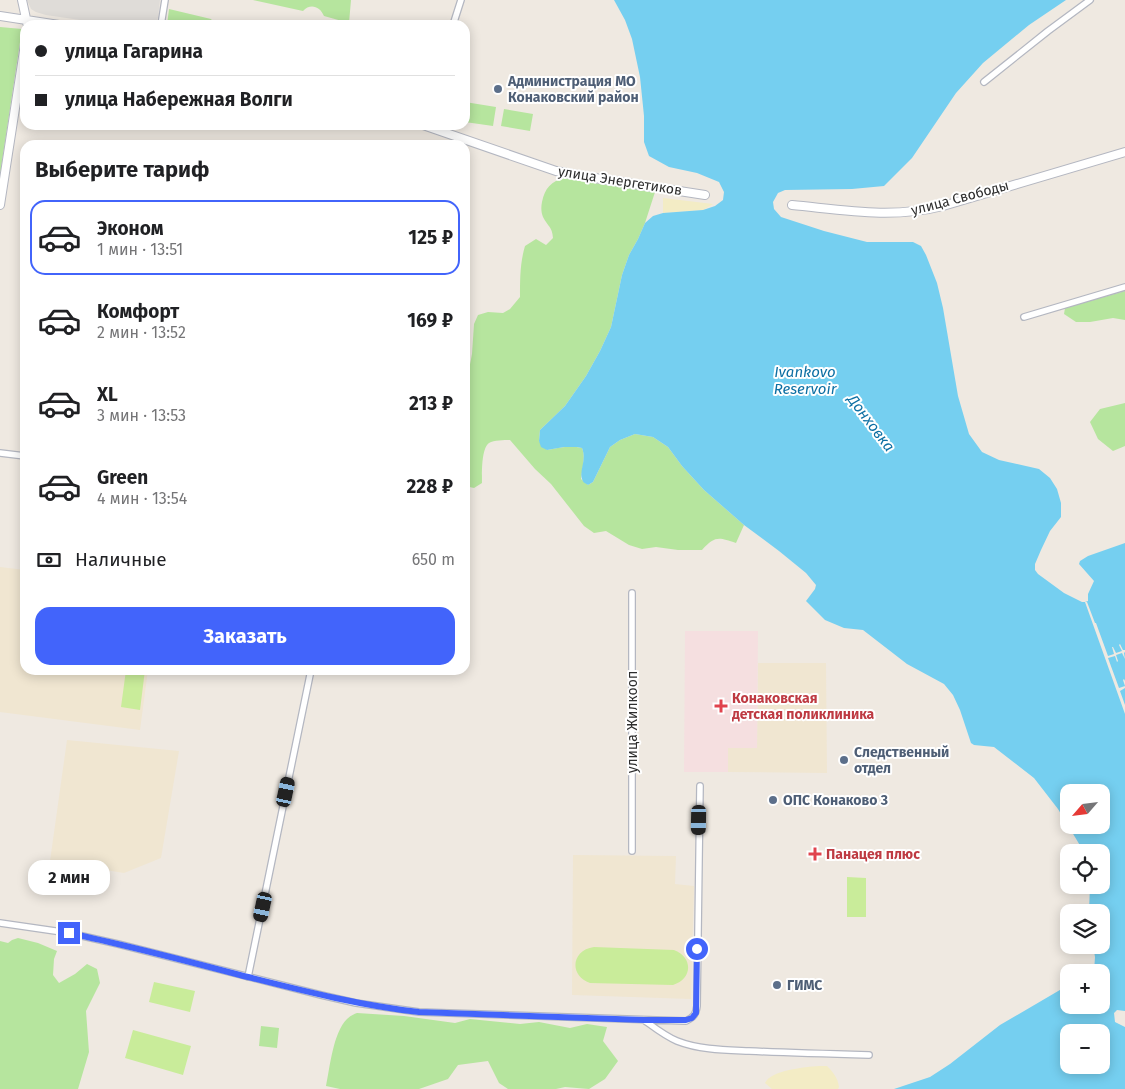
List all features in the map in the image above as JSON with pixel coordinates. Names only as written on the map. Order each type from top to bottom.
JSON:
[{"type":"main road","points":[[22,0],[27,20]]},
{"type":"main road","points":[[0,16],[20,20]]},
{"type":"main road","points":[[0,206],[20,76]]},
{"type":"main road","name":"улица Энергетиков","points":[[440,130],[468,140]]},
{"type":"main road","name":"улица Энергетиков","points":[[470,141],[556,171],[705,195]]},
{"type":"main road","name":"улица Свободы","points":[[792,204],[875,214],[917,212],[1125,152]]},
{"type":"street","points":[[162,20],[165,0]]},
{"type":"street","points":[[455,20],[461,0]]},
{"type":"street","points":[[984,82],[1090,0]]},
{"type":"street","points":[[1024,317],[1125,287]]},
{"type":"street","points":[[0,453],[20,455]]},
{"type":"street","name":"улица Жилкооп","points":[[632,593],[632,851]]},
{"type":"street","points":[[248,977],[310,675]]},
{"type":"street","points":[[0,923],[69,933],[356,1003],[419,1012],[686,1020],[692,1018],[696,1013],[700,786]]},
{"type":"street","points":[[644,1020],[677,1040],[692,1046],[711,1049],[869,1055]]},
{"type":"shaded area","points":[[27,0],[160,0],[157,20],[80,20],[46,15],[31,9]]},
{"type":"shaded area","points":[[0,567],[20,569],[20,675],[147,675],[140,730],[0,712]]},
{"type":"shaded area","name":"Конаковская детская поликлиника","points":[[685,631],[758,631],[757,748],[728,748],[728,772],[684,772]]},
{"type":"shaded area","points":[[758,663],[826,663],[827,773],[728,772],[728,748],[757,748]]},
{"type":"shaded area","points":[[67,740],[179,751],[161,858],[124,873],[50,861]]},
{"type":"shaded area","points":[[573,855],[676,856],[675,884],[694,886],[691,999],[572,995]]},
{"type":"green space","points":[[253,0],[351,0],[349,20],[338,20],[324,16],[320,10],[312,6],[303,11]]},
{"type":"green space","points":[[169,9],[212,20],[168,20]]},
{"type":"green space","points":[[0,27],[20,29],[20,42],[0,175]]},
{"type":"green space","points":[[470,103],[496,107],[493,126],[470,123]]},
{"type":"green space","points":[[504,109],[533,114],[530,131],[501,126]]},
{"type":"green space","points":[[565,178],[655,192],[645,223],[629,255],[622,275],[611,327],[600,351],[586,376],[565,406],[540,430],[539,441],[547,450],[569,447],[582,448],[584,459],[581,479],[588,485],[593,482],[610,447],[620,440],[635,434],[653,437],[668,447],[704,490],[744,525],[736,543],[717,539],[710,542],[702,550],[678,550],[656,547],[642,549],[629,545],[606,531],[594,533],[584,526],[551,484],[510,440],[496,441],[486,446],[483,456],[482,483],[474,488],[470,487],[470,364],[474,324],[478,315],[488,312],[503,313],[510,309],[520,297],[521,265],[525,246],[536,239],[546,245],[553,238],[551,229],[543,217],[541,209],[545,193],[549,186]]},
{"type":"green space","points":[[1125,291],[1125,320],[1113,318],[1090,322],[1076,322],[1064,314],[1065,308]]},
{"type":"green space","points":[[1125,403],[1125,446],[1113,451],[1098,439],[1090,422],[1100,409]]},
{"type":"green space","points":[[125,675],[144,675],[140,710],[121,707]]},
{"type":"green space","points":[[847,877],[866,878],[866,917],[847,917]]},
{"type":"green space","points":[[18,938],[38,943],[57,951],[54,959],[53,975],[59,983],[75,974],[87,964],[97,969],[100,983],[86,1011],[89,1052],[78,1089],[0,1089],[0,941],[8,943]]},
{"type":"green space","points":[[594,947],[674,950],[685,958],[688,968],[687,973],[680,982],[673,985],[590,983],[583,980],[579,975],[576,964],[577,958],[581,953],[586,949]]},
{"type":"green space","points":[[154,982],[195,991],[190,1012],[149,1002]]},
{"type":"green space","points":[[357,1013],[404,1016],[455,1023],[470,1019],[520,1024],[539,1022],[570,1028],[587,1024],[607,1027],[603,1041],[618,1061],[605,1079],[589,1089],[565,1087],[556,1089],[508,1089],[499,1083],[488,1061],[458,1065],[448,1079],[419,1089],[340,1089],[326,1086],[338,1033],[347,1019]]},
{"type":"green space","points":[[261,1026],[279,1028],[277,1048],[259,1046]]},
{"type":"green space","points":[[133,1030],[191,1046],[183,1075],[125,1058]]},
{"type":"sand","points":[[663,198],[713,204],[703,210],[663,213]]},
{"type":"sand","points":[[827,1066],[835,1075],[838,1081],[838,1089],[772,1089],[765,1083],[768,1079],[781,1072]]},
{"type":"water","name":"Ivankovo Reservoir","points":[[614,0],[1066,0],[1029,25],[983,63],[956,93],[912,158],[884,186],[852,189],[785,190],[778,193],[773,202],[774,209],[781,217],[824,231],[867,242],[913,242],[921,246],[937,283],[958,396],[969,434],[982,452],[999,460],[1039,469],[1050,478],[1057,489],[1061,503],[1061,517],[1050,531],[1035,564],[1035,570],[1038,574],[1064,593],[1082,602],[1088,601],[1088,594],[1094,581],[1079,564],[1080,561],[1088,556],[1125,543],[1125,1011],[1117,1010],[1114,1013],[1115,1022],[1125,1027],[1125,1089],[894,1089],[930,1077],[1000,1025],[1060,990],[1060,1014],[1110,1014],[1110,964],[1095,964],[1094,954],[1110,954],[1110,904],[1089,904],[1090,894],[1110,894],[1110,844],[1079,844],[1073,834],[1110,834],[1110,784],[1060,784],[1060,812],[1034,778],[994,747],[971,743],[960,710],[953,695],[944,684],[907,664],[863,630],[844,628],[825,620],[806,601],[816,585],[806,573],[744,525],[704,490],[668,447],[653,437],[635,434],[620,440],[610,447],[593,482],[588,485],[581,476],[584,457],[582,448],[564,447],[547,450],[541,447],[539,441],[540,430],[565,406],[586,376],[600,351],[611,327],[622,275],[629,255],[645,223],[653,216],[663,213],[703,210],[715,206],[723,200],[724,192],[719,182],[697,173],[669,167],[649,156],[644,142],[644,116],[640,77],[632,39],[625,20]]},
{"type":"pier","points":[[1085,602],[1087,602],[1096,623],[1108,656],[1114,654],[1112,647],[1116,653],[1122,651],[1120,644],[1123,650],[1125,650],[1125,659],[1122,653],[1116,655],[1117,662],[1115,656],[1108,658],[1119,688],[1125,686],[1120,691],[1125,705],[1125,714]]},
{"type":"place","name":"Администрация МО Конаковский район","points":[[498,89]]},
{"type":"place","name":"Конаковская детская поликлиника","points":[[721,706]]},
{"type":"place","name":"Следственный отдел","points":[[844,760]]},
{"type":"place","name":"ОПС Конаково 3","points":[[773,800]]},
{"type":"place","name":"Панацея плюс","points":[[815,854]]},
{"type":"place","name":"ГИМС","points":[[777,985]]},
{"type":"route","points":[[69,933],[321,995],[390,1009],[419,1012],[644,1020],[686,1020],[692,1018],[696,1013],[697,949]]},
{"type":"water label","name":"Донховка","points":[[871,423]]}]
